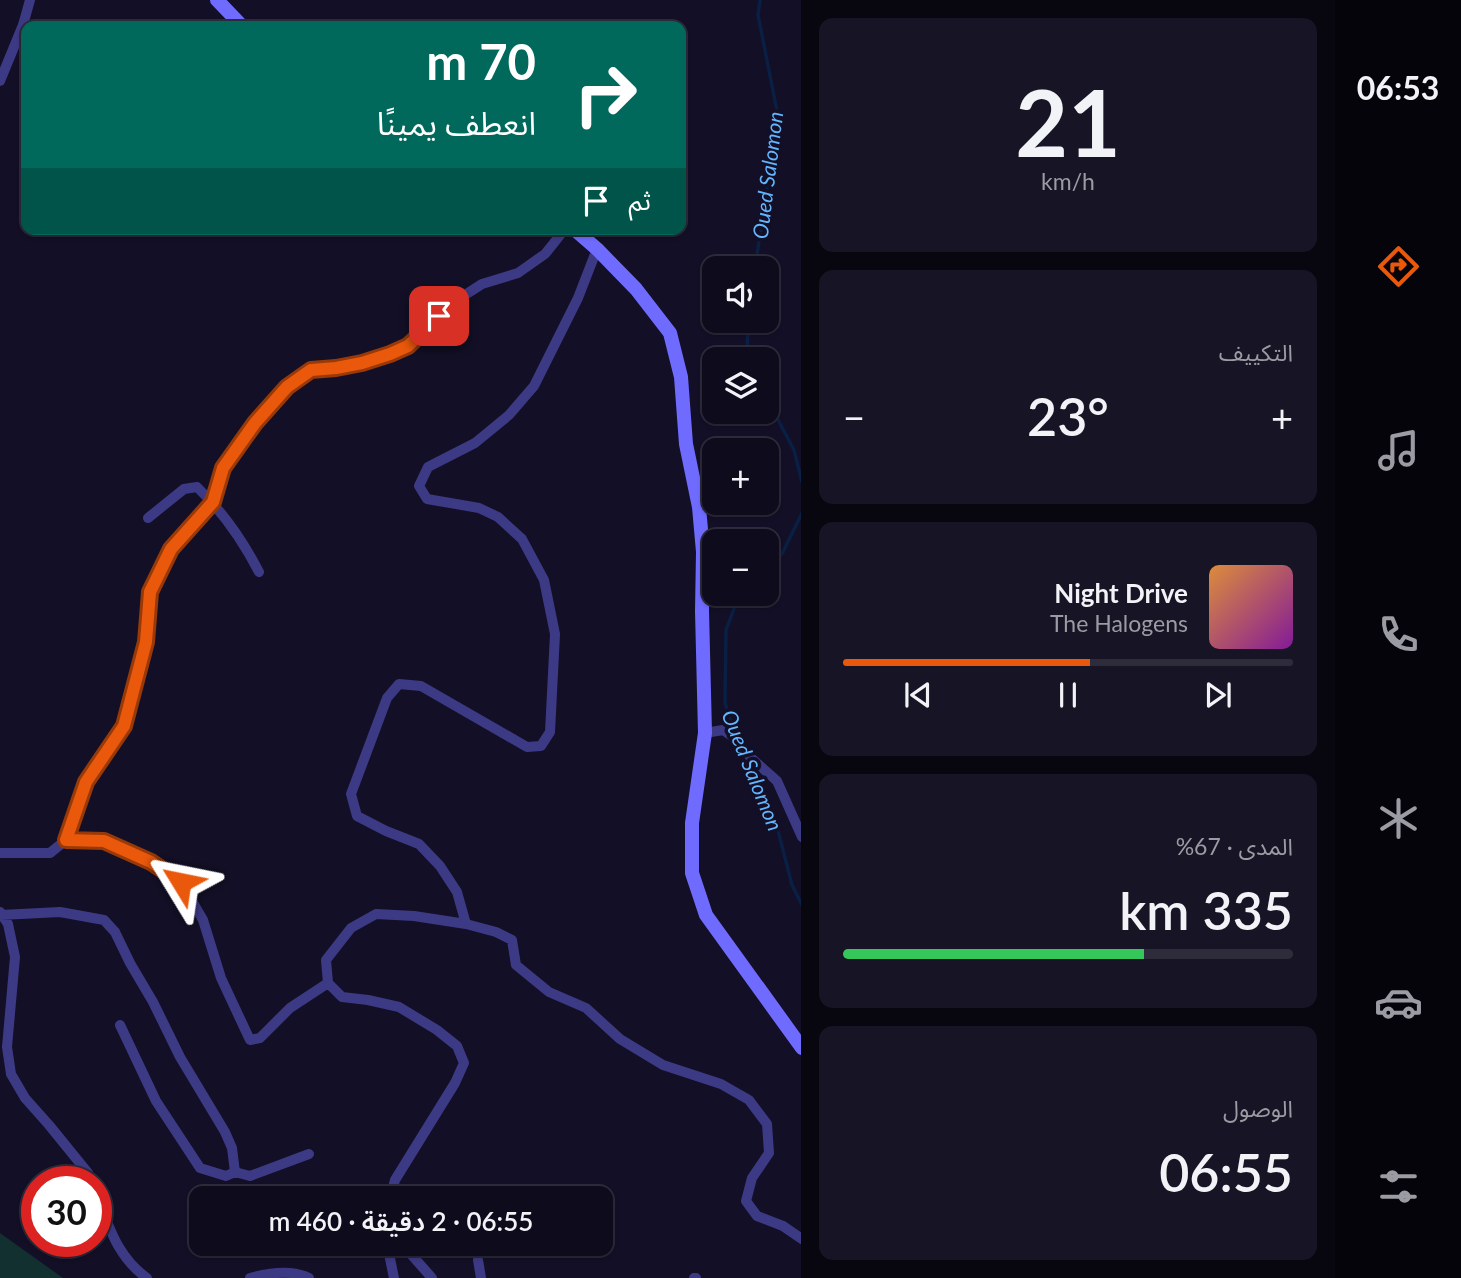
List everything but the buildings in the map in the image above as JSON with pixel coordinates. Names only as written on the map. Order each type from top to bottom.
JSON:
[{"type":"street","points":[[24,21],[30,0]]},
{"type":"street","points":[[216,0],[237,21]]},
{"type":"street","points":[[0,81],[21,30]]},
{"type":"street","points":[[0,853],[50,853],[66,840],[86,782],[124,726],[146,642],[150,592],[171,549],[213,502],[223,468],[255,423],[287,387],[311,370],[362,363],[408,346],[454,302],[482,284],[518,273],[545,254],[560,235]]},
{"type":"street","points":[[581,235],[636,289],[670,332],[681,377],[686,444],[699,507],[703,552],[705,733],[692,823],[692,873],[706,915],[801,1048]]},
{"type":"street","points":[[466,924],[457,892],[440,866],[419,844],[358,816],[351,794],[387,698],[399,684],[421,686],[527,747],[541,746],[550,732],[555,634],[544,580],[533,559],[522,539],[498,517],[479,508],[427,499],[419,486],[428,467],[475,443],[509,415],[534,386],[578,298],[597,249]]},
{"type":"street","points":[[148,518],[184,489],[197,487],[213,502],[248,552],[258,572]]},
{"type":"street","points":[[705,733],[723,730],[736,739],[750,757],[777,781],[801,837]]},
{"type":"street","points":[[66,840],[104,841],[151,862],[181,882],[203,919],[221,978],[250,1040],[260,1038],[290,1008],[328,983]]},
{"type":"street","points":[[1,914],[60,912],[104,920],[115,932],[180,1057],[225,1132],[232,1148],[236,1172]]},
{"type":"street","points":[[1,914],[8,925],[15,957],[7,1047],[10,1074],[24,1098],[82,1166]]},
{"type":"street","points":[[393,1186],[455,1083],[464,1063],[457,1046],[437,1030],[399,1007],[342,998],[328,983],[326,960],[351,928],[376,914],[414,916],[466,924],[496,932],[512,940],[516,965],[548,992],[586,1007],[620,1039],[663,1065],[721,1083],[748,1100],[767,1124],[769,1153],[752,1178],[746,1201],[757,1216],[783,1226],[801,1240]]},
{"type":"street","points":[[120,1025],[156,1101],[200,1168],[226,1176],[236,1172],[250,1176],[309,1154]]},
{"type":"street","points":[[112,1233],[134,1269],[147,1278]]},
{"type":"street","points":[[389,1256],[394,1278]]},
{"type":"street","points":[[413,1256],[432,1278]]},
{"type":"street","points":[[478,1260],[481,1278]]},
{"type":"street","points":[[250,1278],[267,1273],[301,1274],[309,1278]]},
{"type":"green space","points":[[0,1233],[21,1248],[21,1257],[34,1257],[63,1278],[0,1278]]},
{"type":"waterway","name":"Oued Salomon","points":[[757,256],[778,116],[758,15],[760,0]]},
{"type":"waterway","name":"Oued Salomon","points":[[747,347],[748,333]]},
{"type":"waterway","name":"Oued Salomon","points":[[779,422],[794,450],[801,478]]},
{"type":"waterway","name":"Oued Salomon","points":[[779,556],[801,515]]},
{"type":"waterway","name":"Oued Salomon","points":[[735,606],[726,630],[725,703],[735,734]]},
{"type":"waterway","name":"Oued Salomon","points":[[748,760],[773,811],[792,885],[801,903]]},
{"type":"route","points":[[181,882],[151,862],[104,841],[66,840],[86,782],[124,726],[146,642],[150,592],[171,549],[213,502],[223,468],[255,423],[287,387],[311,370],[362,363],[408,346],[439,316]]}]
